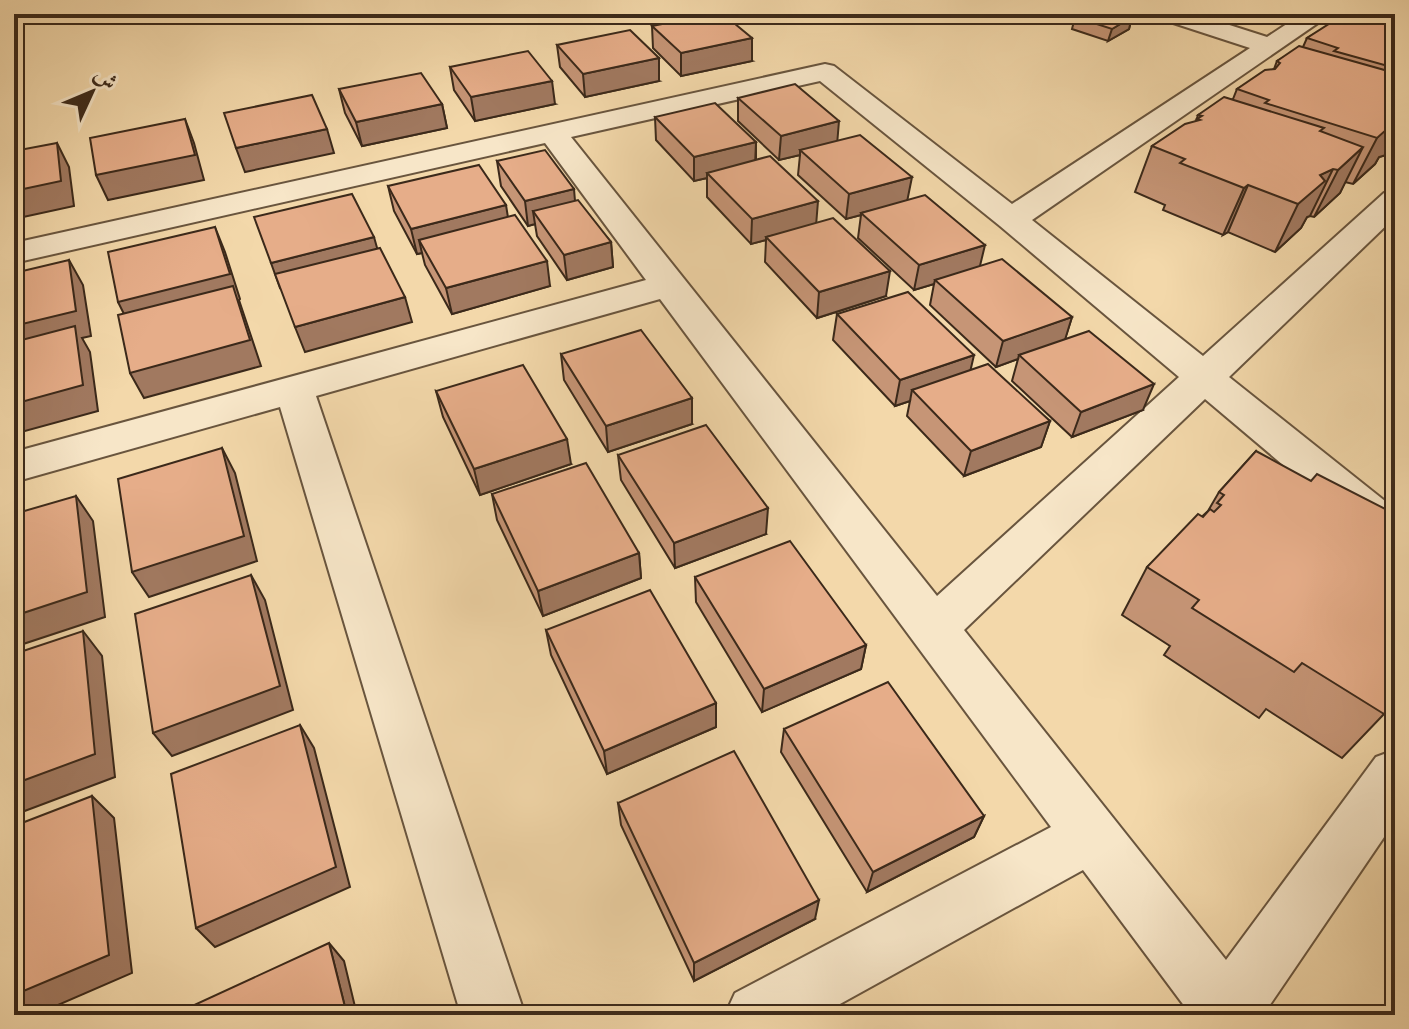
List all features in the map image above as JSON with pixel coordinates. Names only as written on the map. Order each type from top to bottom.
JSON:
[{"type":"street","points":[[1170,14],[1270,46]]},
{"type":"street","points":[[1011,219],[1319,14]]},
{"type":"street","points":[[14,253],[825,72],[1011,219],[1395,534]]},
{"type":"street","points":[[552,133],[1229,1013],[1395,775]]},
{"type":"street","points":[[934,628],[1395,200]]},
{"type":"street","points":[[14,467],[669,285]]},
{"type":"street","points":[[294,389],[493,1015]]},
{"type":"street","points":[[757,1015],[1092,835]]},
{"type":"building","points":[[723,14],[752,38],[681,53],[652,26]]},
{"type":"building","points":[[1081,14],[1123,14],[1132,17],[1112,29],[1075,17]]},
{"type":"building","points":[[1343,14],[1395,14],[1395,68],[1334,51],[1338,48],[1307,38],[1332,22],[1344,19]]},
{"type":"building","points":[[630,30],[659,58],[583,74],[557,45]]},
{"type":"building","points":[[1299,46],[1395,73],[1391,76],[1395,77],[1395,122],[1377,138],[1265,103],[1269,100],[1237,89],[1265,70],[1275,69],[1280,63],[1277,61]]},
{"type":"building","points":[[528,51],[552,81],[471,97],[450,67]]},
{"type":"building","points":[[421,73],[442,104],[356,122],[339,89]]},
{"type":"building","points":[[795,84],[839,121],[781,136],[738,98]]},
{"type":"building","points":[[312,95],[327,129],[236,148],[224,113]]},
{"type":"building","points":[[1224,97],[1324,128],[1320,131],[1363,147],[1338,170],[1320,175],[1325,181],[1298,204],[1248,185],[1244,188],[1180,163],[1185,159],[1152,146],[1185,124],[1200,120],[1197,119],[1202,116],[1198,115]]},
{"type":"building","points":[[715,103],[756,142],[694,157],[655,117]]},
{"type":"building","points":[[185,119],[195,155],[96,175],[90,138]]},
{"type":"building","points":[[860,135],[912,177],[849,194],[800,150]]},
{"type":"building","points":[[57,143],[61,181],[14,191],[14,151]]},
{"type":"building","points":[[545,150],[574,189],[525,201],[497,161]]},
{"type":"building","points":[[770,156],[818,201],[752,219],[707,173]]},
{"type":"building","points":[[479,165],[506,205],[411,229],[388,186]]},
{"type":"building","points":[[352,194],[374,237],[271,263],[254,217]]},
{"type":"building","points":[[925,195],[985,245],[919,265],[861,213]]},
{"type":"building","points":[[578,200],[611,242],[564,255],[533,211]]},
{"type":"building","points":[[515,215],[547,261],[446,288],[419,240]]},
{"type":"building","points":[[833,218],[890,271],[819,292],[766,237]]},
{"type":"building","points":[[215,227],[230,274],[118,302],[108,252]]},
{"type":"building","points":[[380,248],[405,297],[295,327],[275,274]]},
{"type":"building","points":[[1002,259],[1072,317],[1003,341],[935,280]]},
{"type":"building","points":[[69,260],[76,311],[14,326],[14,273]]},
{"type":"building","points":[[233,286],[250,340],[130,373],[118,315]]},
{"type":"building","points":[[908,292],[974,355],[900,380],[837,314]]},
{"type":"building","points":[[75,326],[83,385],[14,404],[14,342]]},
{"type":"building","points":[[641,330],[692,398],[606,426],[561,354]]},
{"type":"building","points":[[1089,331],[1154,384],[1081,412],[1019,355]]},
{"type":"building","points":[[988,364],[1050,421],[971,451],[912,390]]},
{"type":"building","points":[[523,365],[567,439],[474,469],[436,391]]},
{"type":"building","points":[[706,425],[768,508],[674,543],[618,455]]},
{"type":"building","points":[[222,448],[244,536],[132,572],[118,479]]},
{"type":"building","points":[[1256,451],[1311,481],[1317,474],[1395,514],[1395,697],[1384,714],[1302,663],[1294,672],[1192,608],[1199,600],[1147,567],[1198,514],[1203,517],[1210,509],[1214,512],[1221,505],[1217,503],[1224,495],[1219,492]]},
{"type":"building","points":[[586,463],[639,553],[538,591],[492,494]]},
{"type":"building","points":[[76,496],[87,592],[14,616],[14,514]]},
{"type":"building","points":[[790,541],[866,645],[764,689],[695,577]]},
{"type":"building","points":[[251,575],[280,686],[153,733],[135,614]]},
{"type":"building","points":[[650,590],[716,703],[604,751],[546,630]]},
{"type":"building","points":[[83,631],[95,754],[14,784],[14,654]]},
{"type":"building","points":[[888,682],[984,816],[873,872],[784,729]]},
{"type":"building","points":[[300,725],[336,867],[196,928],[171,774]]},
{"type":"building","points":[[734,751],[819,900],[694,963],[618,803]]},
{"type":"building","points":[[92,796],[109,955],[14,995],[14,826]]},
{"type":"building","points":[[329,943],[347,1015],[180,1015],[179,1012]]}]
